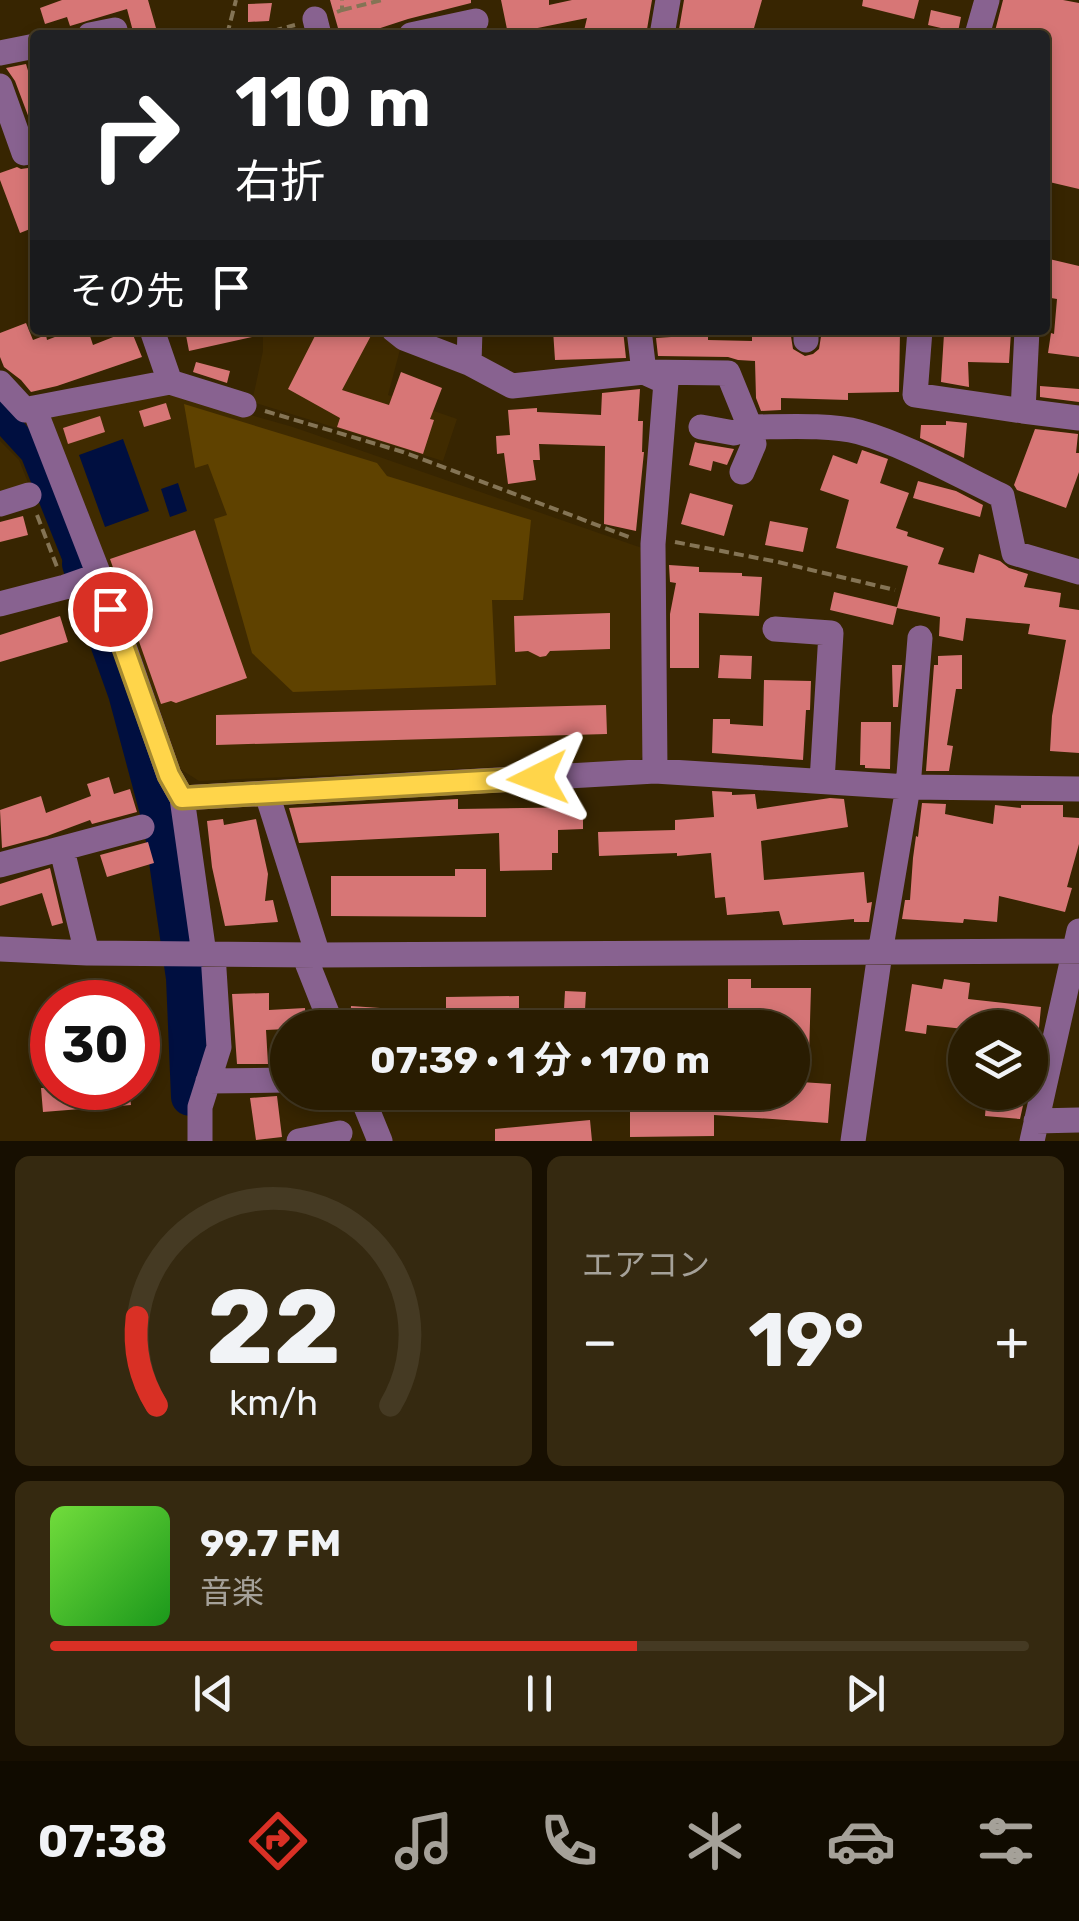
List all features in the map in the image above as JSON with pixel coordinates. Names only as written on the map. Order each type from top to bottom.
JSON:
[{"type":"street","points":[[663,30],[668,0]]},
{"type":"street","points":[[977,30],[980,2]]},
{"type":"street","points":[[438,30],[476,21]]},
{"type":"street","points":[[0,53],[30,47]]},
{"type":"street","points":[[0,86],[24,153],[30,151]]},
{"type":"street","points":[[154,335],[170,382]]},
{"type":"street","points":[[400,335],[469,363],[512,386],[644,372],[728,373],[754,444],[742,472]]},
{"type":"street","points":[[469,363],[470,335]]},
{"type":"street","points":[[640,335],[644,372]]},
{"type":"street","points":[[920,335],[915,395],[1079,418]]},
{"type":"street","points":[[1023,411],[1026,335]]},
{"type":"street","points":[[644,372],[666,382],[653,541],[654,771]]},
{"type":"street","points":[[0,384],[26,410],[170,382],[244,405]]},
{"type":"street","points":[[34,408],[88,579],[182,798],[195,954],[218,1047],[200,1107],[200,1141]]},
{"type":"street","points":[[701,427],[734,433],[789,426],[856,431],[893,445],[1002,496],[1014,553],[1079,572]]},
{"type":"street","points":[[0,504],[29,495]]},
{"type":"street","points":[[0,604],[88,579]]},
{"type":"street","points":[[775,629],[831,632],[822,780]]},
{"type":"street","points":[[853,1141],[908,786],[920,638]]},
{"type":"street","points":[[182,798],[654,771],[908,786],[1079,789]]},
{"type":"street","points":[[267,794],[328,1010]]},
{"type":"street","points":[[0,865],[142,827]]},
{"type":"street","points":[[62,850],[88,953]]},
{"type":"street","points":[[0,950],[311,955],[880,953],[1078,944],[1034,1131],[1079,1120]]},
{"type":"street","points":[[208,1081],[270,1080]]},
{"type":"street","points":[[367,1110],[380,1141]]},
{"type":"street","points":[[299,1141],[340,1133]]},
{"type":"path","points":[[228,30],[236,0]]},
{"type":"path","points":[[342,10],[382,0]]},
{"type":"path","points":[[244,405],[404,452],[635,539],[778,562],[895,590]]},
{"type":"shaded area","points":[[263,335],[389,335],[402,342],[388,395],[457,419],[443,461],[252,402]]},
{"type":"shaded area","points":[[165,391],[293,427],[642,548],[645,753],[640,760],[199,781],[174,765],[48,420],[51,414]]},
{"type":"shaded area","points":[[0,394],[31,431],[104,611],[85,617],[22,460],[0,436]]},
{"type":"shaded area","points":[[184,404],[377,463],[387,476],[531,520],[523,600],[492,600],[496,685],[293,692],[252,653],[214,519],[227,515],[208,464],[195,468]]},
{"type":"shaded area","points":[[123,439],[149,511],[105,527],[79,455]]},
{"type":"shaded area","points":[[0,441],[19,460],[29,485],[0,494]]},
{"type":"shaded area","points":[[178,483],[187,511],[170,517],[161,489]]},
{"type":"building","points":[[62,0],[148,0],[157,30],[133,30],[127,9],[70,26],[67,17],[45,24],[40,8]]},
{"type":"building","points":[[330,0],[471,0],[374,30],[339,30]]},
{"type":"building","points":[[501,0],[549,0],[549,5],[572,0],[652,0],[647,30],[584,30],[587,18],[528,30],[507,30]]},
{"type":"building","points":[[684,0],[762,0],[753,30],[679,30]]},
{"type":"building","points":[[863,0],[919,0],[914,19],[862,6]]},
{"type":"building","points":[[1003,0],[1079,3],[1079,189],[1050,182],[1050,30],[995,30]]},
{"type":"building","points":[[272,3],[269,21],[248,22],[248,4]]},
{"type":"building","points":[[931,10],[961,17],[958,30],[928,25]]},
{"type":"building","points":[[26,64],[30,77],[30,121],[15,81],[6,68]]},
{"type":"building","points":[[30,168],[30,229],[20,233],[0,173]]},
{"type":"building","points":[[1050,259],[1079,266],[1079,357],[1048,353],[1057,299],[1050,298]]},
{"type":"building","points":[[26,323],[33,340],[46,335],[47,340],[60,335],[90,335],[93,345],[118,335],[133,335],[142,357],[31,392],[4,367],[0,333]]},
{"type":"building","points":[[186,335],[252,335],[252,337],[189,351]]},
{"type":"building","points":[[315,335],[371,335],[342,390],[389,405],[401,372],[442,388],[423,454],[337,427],[340,418],[288,389]]},
{"type":"building","points":[[553,335],[624,335],[626,358],[555,360]]},
{"type":"building","points":[[752,335],[791,335],[793,349],[805,356],[819,349],[821,335],[900,335],[899,392],[848,393],[848,400],[781,398],[781,410],[761,411],[756,398],[755,361],[658,356],[656,338],[708,336],[708,340],[752,341]]},
{"type":"building","points":[[944,335],[1011,335],[1009,363],[968,362],[969,387],[941,382]]},
{"type":"building","points":[[196,362],[230,371],[227,383],[193,372]]},
{"type":"building","points":[[1040,386],[1079,389],[1079,402],[1040,397]]},
{"type":"building","points":[[640,389],[638,421],[643,421],[644,452],[636,531],[604,524],[605,446],[539,444],[540,460],[533,460],[536,480],[508,484],[504,453],[497,454],[496,436],[510,435],[508,410],[537,408],[537,412],[601,415],[602,393]]},
{"type":"building","points":[[166,403],[171,419],[144,427],[139,411]]},
{"type":"building","points":[[100,416],[105,432],[68,444],[63,428]]},
{"type":"building","points":[[946,421],[967,423],[964,458],[920,438],[921,425],[946,425]]},
{"type":"building","points":[[1035,429],[1078,434],[1079,472],[1066,508],[1017,490],[1014,485]]},
{"type":"building","points":[[695,442],[734,449],[727,465],[713,461],[711,471],[689,465]]},
{"type":"building","points":[[862,450],[888,459],[880,483],[909,493],[896,528],[908,532],[907,536],[944,548],[938,564],[974,573],[979,554],[1028,574],[1024,587],[1061,593],[1059,607],[1079,610],[1079,753],[1050,751],[1052,716],[1066,640],[1028,634],[1030,624],[966,618],[963,641],[939,636],[940,617],[897,608],[893,625],[830,610],[834,592],[897,607],[908,566],[836,548],[849,500],[820,490],[833,455],[857,464]]},
{"type":"building","points":[[918,481],[956,491],[983,505],[980,517],[913,498]]},
{"type":"building","points":[[690,493],[733,505],[724,536],[681,524]]},
{"type":"building","points":[[23,516],[28,535],[0,542],[0,522]]},
{"type":"building","points":[[770,521],[808,528],[803,552],[765,545]]},
{"type":"building","points":[[195,530],[247,678],[176,703],[161,704],[110,559]]},
{"type":"building","points":[[669,565],[699,567],[699,572],[762,577],[759,616],[699,613],[699,668],[670,668],[670,614],[676,583],[670,582]]},
{"type":"building","points":[[610,613],[610,649],[550,651],[540,657],[528,651],[515,652],[514,616]]},
{"type":"building","points":[[60,616],[68,642],[0,662],[0,635]]},
{"type":"building","points":[[720,655],[752,656],[751,679],[718,678]]},
{"type":"building","points":[[962,655],[962,689],[956,689],[947,745],[953,746],[949,771],[926,771],[934,665],[938,665],[938,656]]},
{"type":"building","points":[[892,665],[902,665],[898,707],[893,707]]},
{"type":"building","points":[[764,680],[811,681],[803,760],[712,753],[713,719],[763,726]]},
{"type":"building","points":[[606,705],[607,734],[216,745],[216,715]]},
{"type":"building","points":[[861,722],[891,722],[890,769],[860,765]]},
{"type":"building","points":[[109,777],[114,794],[130,789],[137,812],[92,824],[90,820],[2,848],[0,810],[41,796],[46,813],[91,796],[87,784]]},
{"type":"building","points":[[712,791],[755,794],[757,809],[844,799],[848,827],[761,841],[764,880],[864,872],[867,903],[872,902],[869,922],[854,919],[783,925],[779,911],[727,915],[725,897],[715,898],[711,853],[599,856],[598,832],[675,830],[675,820],[714,817]]},
{"type":"building","points":[[458,799],[458,809],[583,807],[583,829],[558,830],[558,853],[552,853],[552,870],[500,871],[499,833],[299,843],[289,808]]},
{"type":"building","points":[[922,803],[946,804],[945,814],[993,824],[995,805],[1063,805],[1063,817],[1079,818],[1079,844],[1067,887],[1072,888],[1065,912],[999,896],[997,922],[902,919],[905,900],[910,900]]},
{"type":"building","points":[[223,819],[224,825],[256,819],[268,874],[265,901],[273,900],[278,922],[225,926],[207,821]]},
{"type":"building","points":[[148,842],[154,863],[107,877],[100,855]]},
{"type":"building","points":[[50,868],[63,923],[52,926],[42,893],[0,906],[0,884]]},
{"type":"building","points":[[455,869],[486,869],[486,917],[331,916],[331,876],[455,876]]},
{"type":"building","points":[[728,979],[751,979],[751,988],[811,988],[810,1022],[810,1010],[728,1010]]},
{"type":"building","points":[[944,979],[970,983],[968,999],[1041,1007],[1041,1010],[948,1010],[948,1027],[927,1025],[926,1034],[905,1031],[912,984],[942,989]]},
{"type":"building","points":[[565,991],[586,992],[585,1010],[564,1010]]},
{"type":"building","points":[[269,993],[269,1010],[305,1008],[270,1010],[270,1030],[266,1030],[268,1064],[237,1064],[232,994]]},
{"type":"building","points":[[519,996],[519,1010],[446,1010],[446,997]]},
{"type":"building","points":[[351,1006],[380,1008],[380,1010],[351,1010]]},
{"type":"building","points":[[810,1083],[831,1084],[828,1123],[714,1115],[714,1136],[630,1137],[630,1110],[810,1110]]},
{"type":"building","points":[[270,1097],[270,1110],[279,1110],[282,1137],[256,1140],[250,1098]]},
{"type":"building","points":[[986,1110],[1022,1110],[1020,1119],[985,1116]]},
{"type":"building","points":[[590,1120],[592,1141],[495,1141],[495,1129]]},
{"type":"waterway","points":[[81,564],[127,693],[163,827],[185,978],[190,1097]]},
{"type":"route","points":[[110,609],[169,775],[182,798],[538,778]]}]
